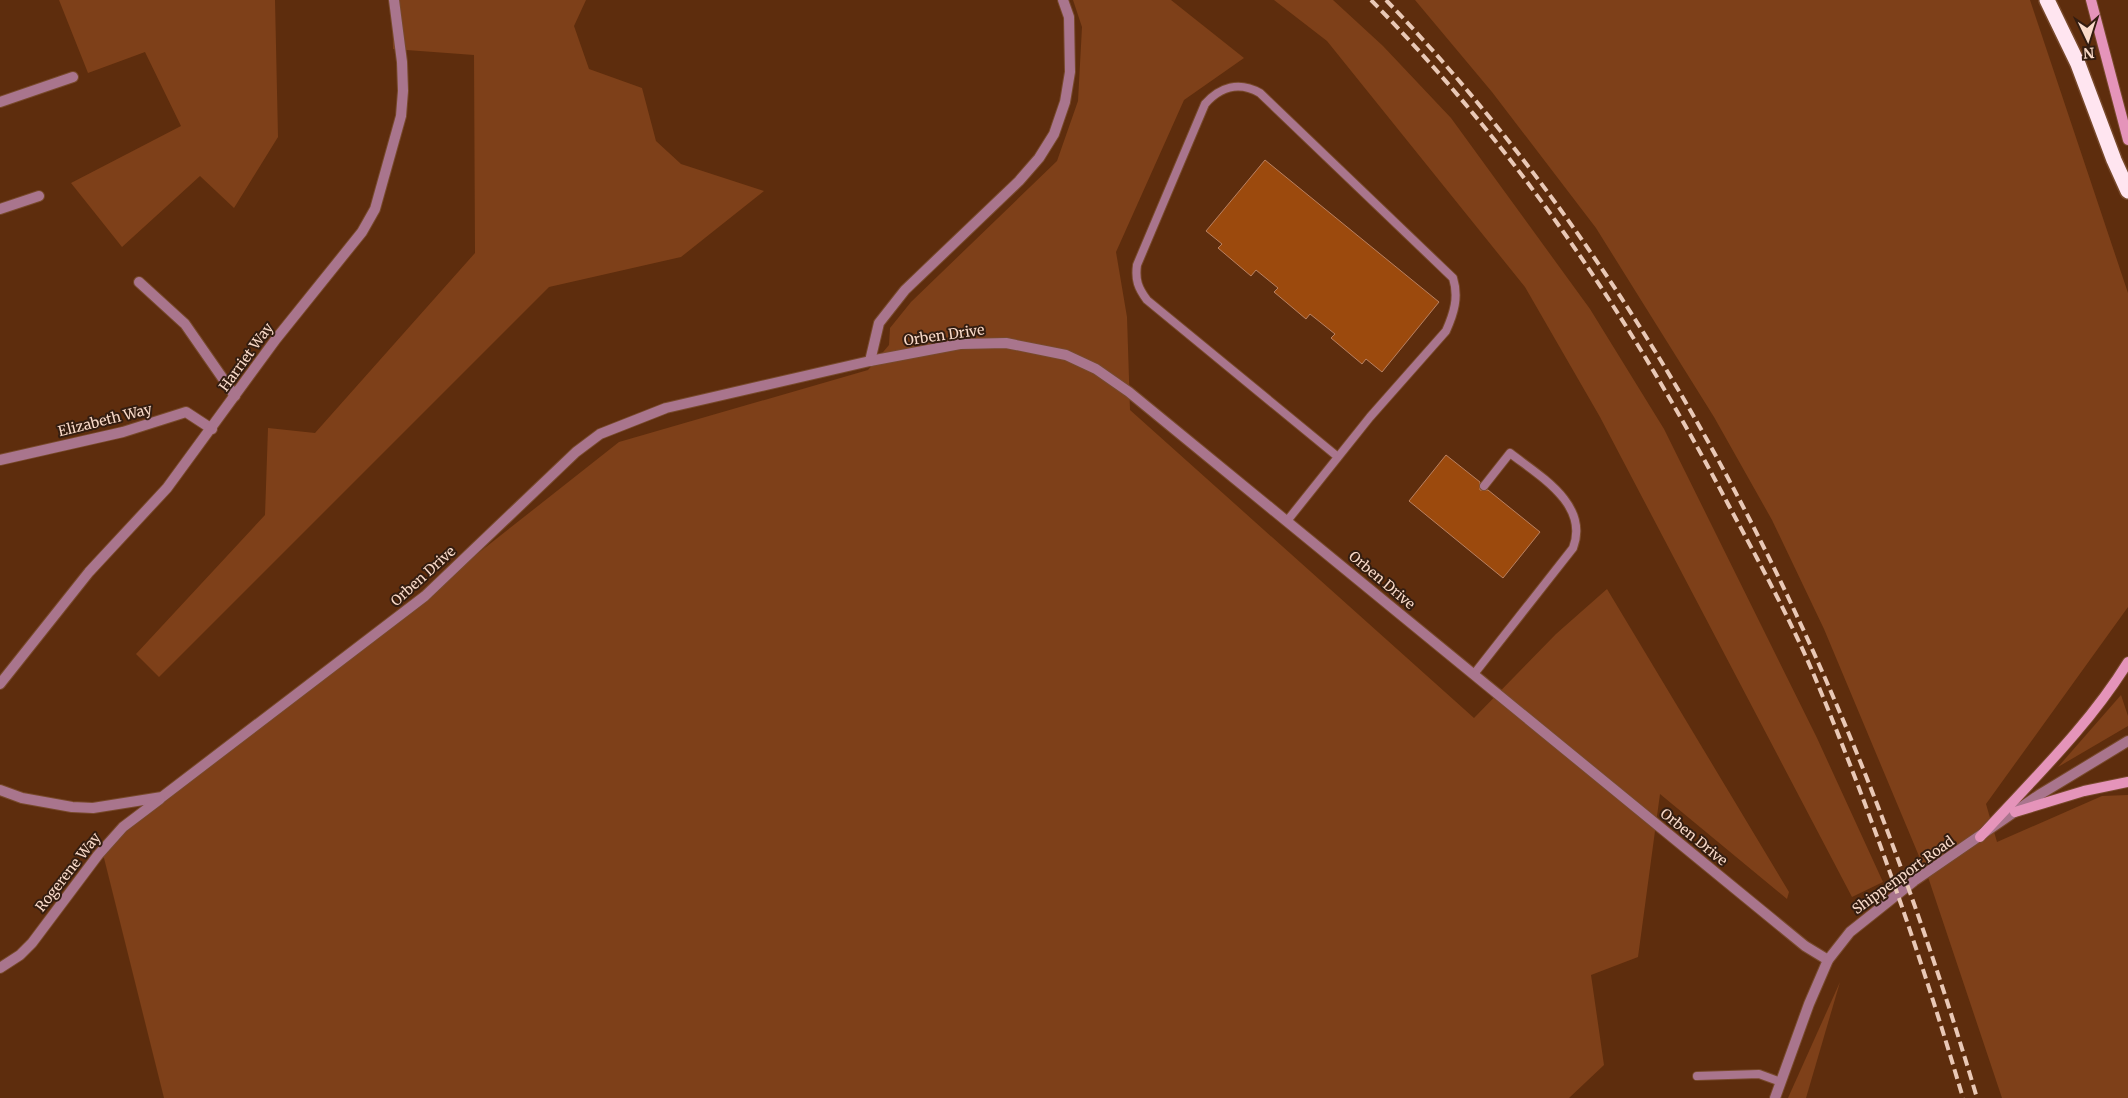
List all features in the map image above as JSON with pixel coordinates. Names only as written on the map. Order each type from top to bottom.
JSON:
[{"type":"highway","points":[[2047,0],[2078,64],[2114,160],[2128,191]]},
{"type":"main road","points":[[2091,0],[2128,140]]},
{"type":"main road","points":[[1980,837],[2047,765],[2091,714],[2128,662]]},
{"type":"main road","points":[[2015,812],[2084,791],[2128,782]]},
{"type":"street","name":"Harriet Way","points":[[0,684],[89,572],[167,488],[276,339],[362,232],[375,209],[401,116],[403,91],[394,0]]},
{"type":"street","points":[[870,361],[879,323],[900,297],[1019,180],[1039,158],[1054,134],[1065,102],[1070,72],[1068,17],[1063,0]]},
{"type":"street","points":[[0,102],[73,77]]},
{"type":"street","points":[[0,209],[39,196]]},
{"type":"street","points":[[139,282],[185,324],[235,396]]},
{"type":"street","name":"Orben Drive","points":[[0,790],[22,798],[86,808],[119,805],[162,797],[425,596],[576,452],[600,434],[666,408],[870,361],[933,348],[985,342],[1040,348],[1066,355],[1096,369],[1129,392],[1805,946],[1828,960]]},
{"type":"street","name":"Elizabeth Way","points":[[0,460],[123,432],[186,412],[212,428]]},
{"type":"street","name":"Shippenport Road","points":[[1775,1098],[1828,960],[1838,945],[1861,922],[1914,881],[2015,812],[2128,741]]},
{"type":"street","name":"Rogerene Way","points":[[0,968],[20,955],[32,943],[98,855],[123,827],[162,797]]},
{"type":"lane","points":[[1287,521],[1338,457],[1446,331],[1453,315],[1456,288],[1453,278],[1260,93],[1246,87],[1230,86],[1213,95],[1205,104],[1137,265],[1135,277],[1138,289],[1147,300],[1338,457]]},
{"type":"lane","points":[[1474,674],[1573,548],[1577,532],[1573,516],[1557,489],[1510,453],[1484,486]]},
{"type":"lane","points":[[1697,1076],[1759,1074],[1780,1082]]},
{"type":"shaded area","points":[[59,0],[275,0],[278,137],[234,208],[200,176],[122,247],[71,183],[181,126],[145,52],[88,73]]},
{"type":"shaded area","points":[[392,0],[586,0],[574,26],[589,69],[642,88],[656,141],[681,164],[764,191],[681,257],[549,287],[159,677],[136,654],[265,515],[268,428],[315,433],[475,253],[474,55],[393,49]]},
{"type":"shaded area","points":[[1073,0],[1171,0],[1244,58],[1184,100],[1116,252],[1127,317],[1130,410],[1474,718],[1556,634],[1607,589],[1789,892],[1787,899],[1660,794],[1638,957],[1591,975],[1604,1065],[1569,1098],[164,1098],[102,850],[619,442],[868,370],[889,345],[890,328],[911,302],[1057,161],[1078,101],[1082,27]]},
{"type":"shaded area","points":[[1274,0],[1333,0],[1383,46],[1451,118],[1590,309],[1664,429],[1817,738],[1883,882],[1852,897],[1600,417],[1525,287],[1327,41]]},
{"type":"shaded area","points":[[1415,0],[2030,0],[2128,293],[2128,607],[1986,804],[1997,842],[2102,796],[2128,795],[2128,1098],[2002,1098],[1929,880],[1824,629],[1772,520],[1714,417],[1596,228],[1492,92]]},
{"type":"shaded area","points":[[2121,695],[2128,716],[2128,726],[2058,767]]},
{"type":"shaded area","points":[[1840,982],[1806,1098],[1788,1098]]},
{"type":"building","points":[[1265,160],[1439,302],[1382,372],[1366,359],[1362,364],[1331,338],[1335,334],[1310,314],[1306,319],[1274,292],[1278,288],[1256,270],[1251,276],[1218,248],[1222,244],[1206,231]]},
{"type":"building","points":[[1446,455],[1480,482],[1480,490],[1488,490],[1540,532],[1503,578],[1409,501]]},
{"type":"railway","points":[[1371,0],[1425,57],[1523,177],[1611,303],[1691,435],[1796,635],[1837,731],[1895,887],[1963,1098]]},
{"type":"railway","points":[[1386,0],[1490,118],[1585,244],[1670,376],[1746,513],[1815,655],[1876,800],[1929,948],[1977,1098]]}]
